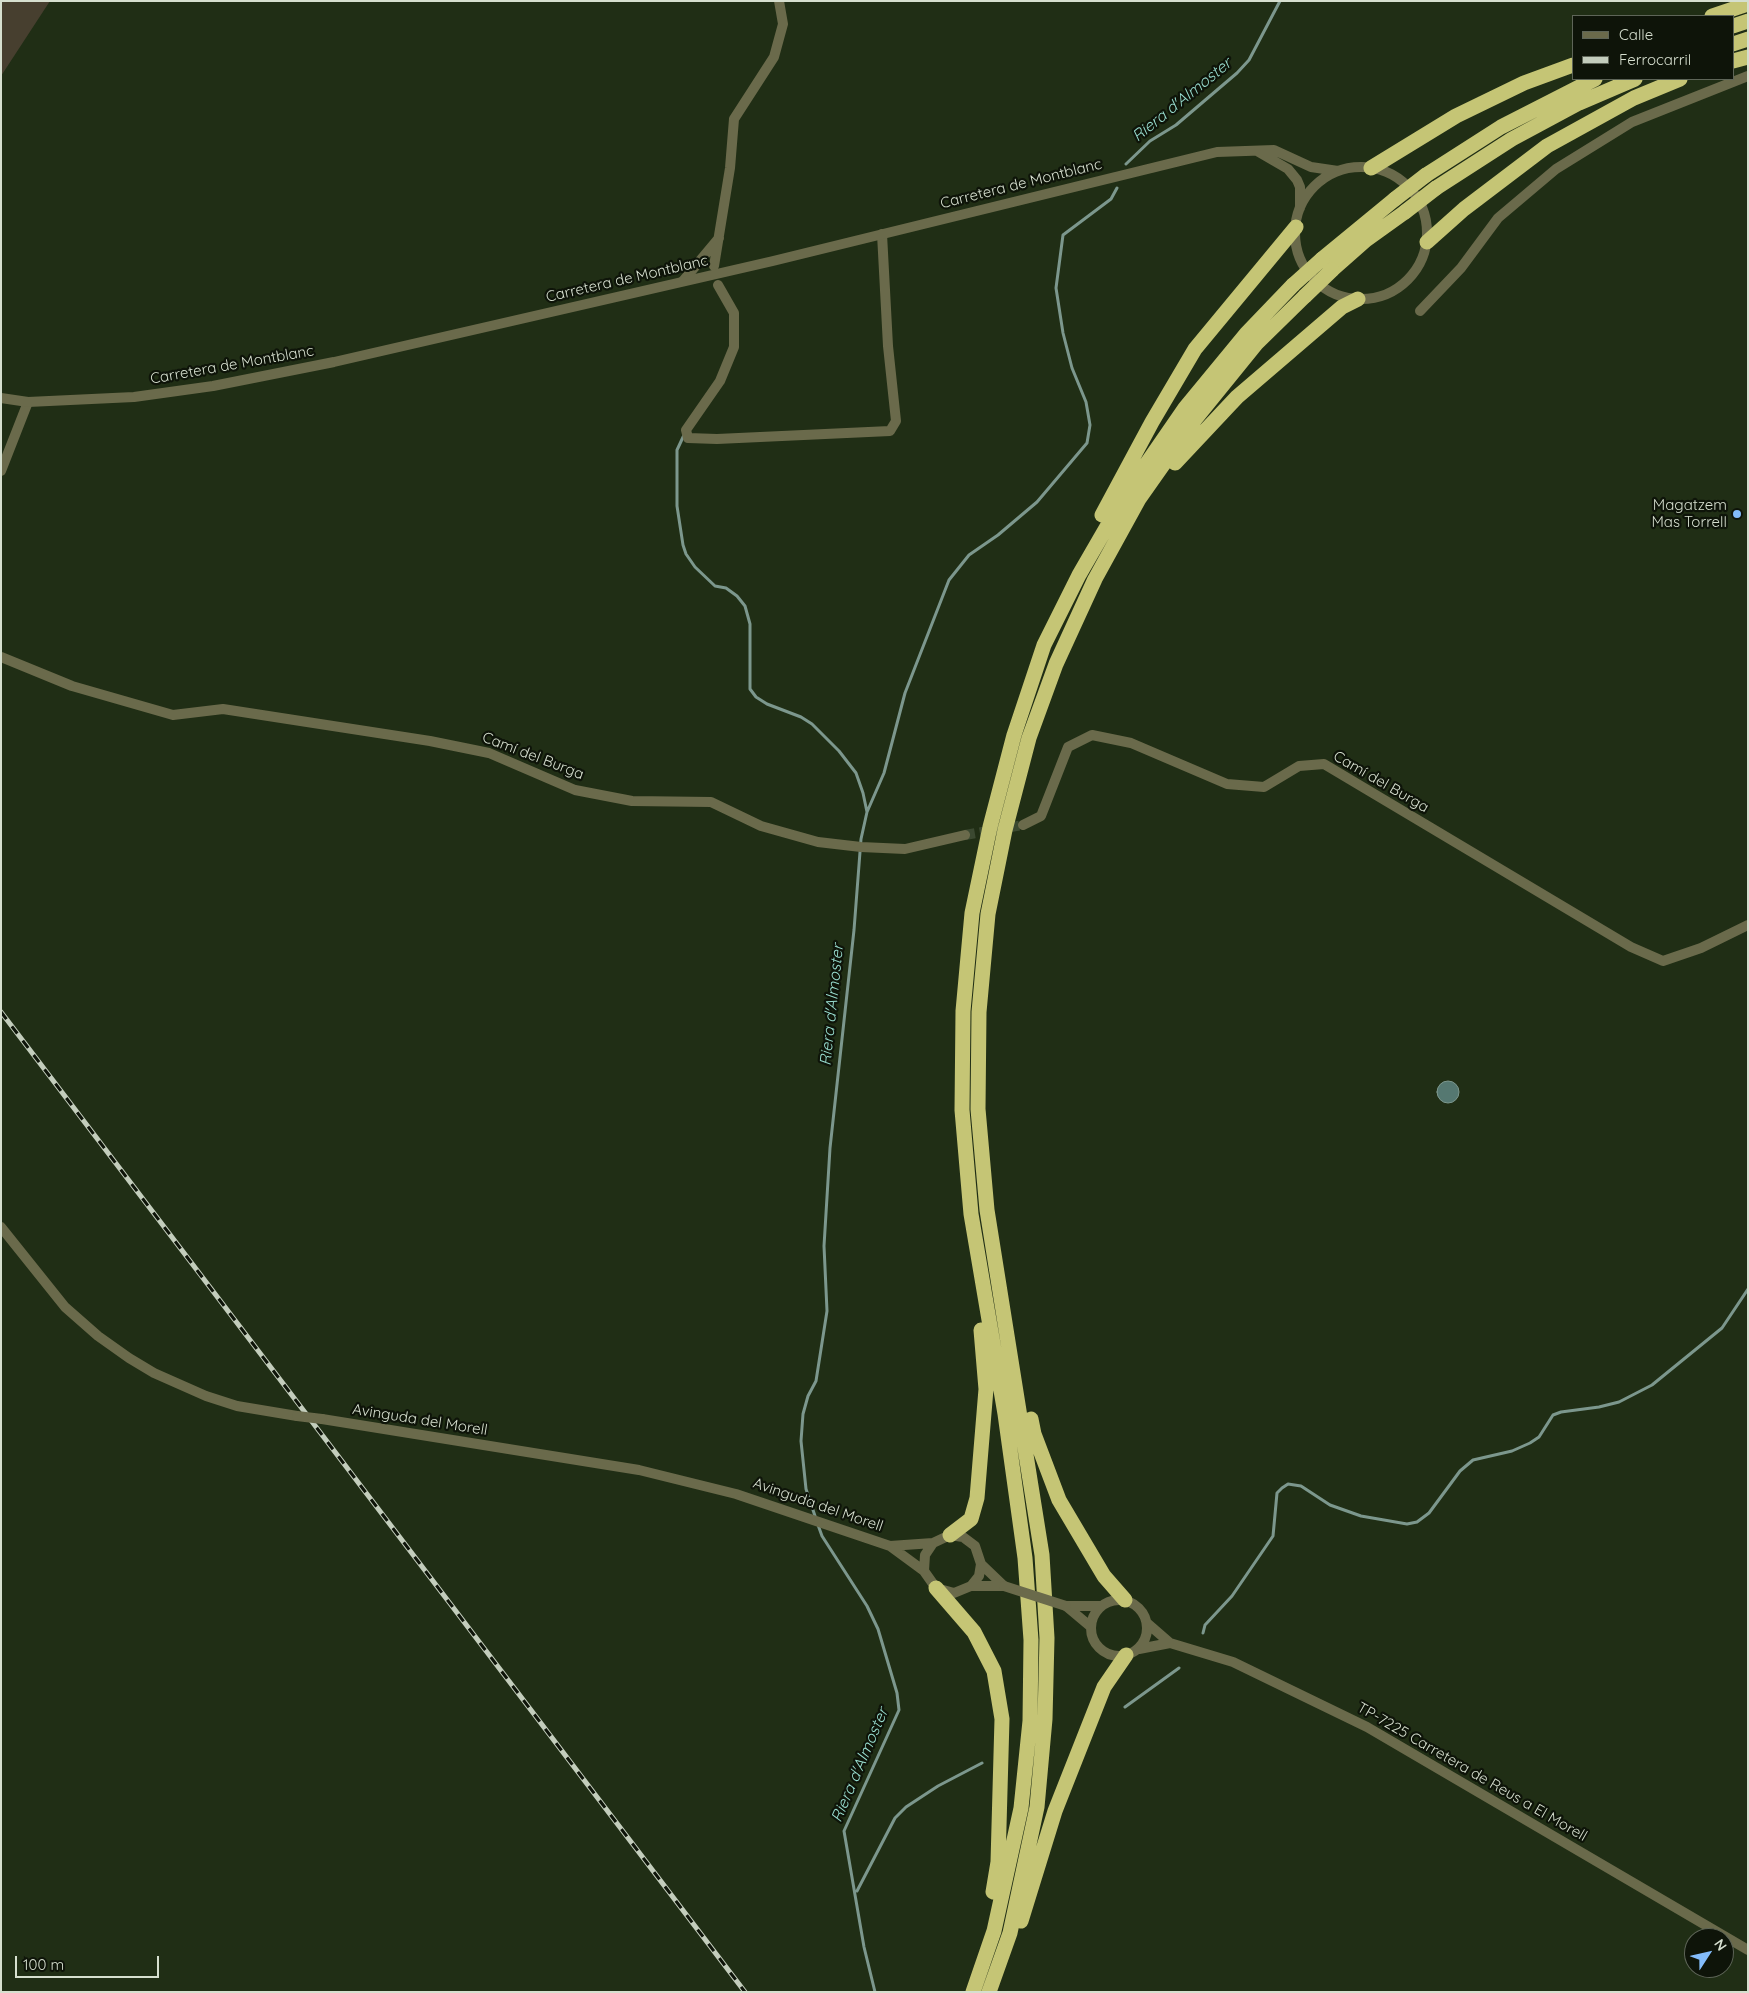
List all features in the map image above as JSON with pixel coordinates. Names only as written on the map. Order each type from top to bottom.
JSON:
[{"type":"highway","points":[[1715,15],[1748,4]]},
{"type":"highway","points":[[1734,26],[1748,21]]},
{"type":"highway","points":[[1734,44],[1748,39]]},
{"type":"highway","points":[[1734,61],[1748,57]]},
{"type":"highway","points":[[1371,168],[1456,116],[1524,83],[1572,65]]},
{"type":"highway","points":[[1044,645],[1079,574],[1127,492],[1185,408],[1246,334],[1293,285],[1322,259],[1426,175],[1501,127],[1593,80]]},
{"type":"highway","points":[[991,1992],[1010,1933],[1037,1807],[1045,1719],[1047,1638],[1042,1555],[987,1210],[978,1109],[979,1012],[988,914],[1005,830],[1029,738],[1056,664],[1095,579],[1140,499],[1208,403],[1256,344],[1332,270],[1366,240],[1436,188],[1512,139],[1578,103],[1633,80]]},
{"type":"highway","points":[[1427,242],[1464,209],[1547,146],[1634,98],[1678,80]]},
{"type":"highway","points":[[950,1535],[971,1519],[977,1498],[986,1389],[983,1341],[963,1216],[963,1011],[972,913],[990,827],[1009,754],[1044,645],[1071,572],[1152,422],[1195,349],[1296,227]]},
{"type":"highway","points":[[1056,664],[1147,502],[1185,451],[1237,397],[1342,307],[1358,299]]},
{"type":"highway","points":[[978,1109],[1034,1434],[1058,1500],[1104,1576],[1125,1600]]},
{"type":"highway","points":[[962,1110],[971,1214],[1006,1423],[1025,1558],[1031,1640],[1030,1721],[1021,1808],[994,1932],[973,1992]]},
{"type":"highway","points":[[936,1588],[974,1632],[994,1672],[1002,1719],[998,1862],[987,1927],[962,1992]]},
{"type":"highway","points":[[991,1992],[1017,1935],[1055,1811],[1097,1704],[1111,1674],[1132,1652]]},
{"type":"street","points":[[714,266],[730,168],[734,119],[774,57],[783,24],[779,1]]},
{"type":"street","points":[[1420,311],[1462,268],[1498,218],[1556,169],[1632,122],[1748,76]]},
{"type":"street","points":[[1254,149],[1288,169],[1300,187],[1300,209],[1296,227],[1300,257],[1307,270],[1329,290],[1358,299],[1385,295],[1405,283],[1422,260],[1427,242],[1424,212],[1414,193],[1398,178],[1371,168],[1354,167],[1338,171],[1315,186],[1300,209]]},
{"type":"street","name":"Carretera de Montblanc","points":[[1,398],[28,402],[134,397],[213,386],[334,362],[882,234],[1194,156],[1217,152],[1254,149],[1274,150],[1311,167],[1338,171]]},
{"type":"street","points":[[718,284],[734,313],[734,347],[720,381],[686,430],[688,438],[717,440],[890,431],[896,420],[888,346],[882,234]]},
{"type":"street","points":[[683,281],[719,237]]},
{"type":"street","points":[[1,471],[28,402]]},
{"type":"street","name":"Camí del Burga","points":[[1,658],[72,686],[173,715],[223,709],[489,752],[575,790],[632,801],[711,802],[761,826],[818,842],[861,847],[905,849],[965,834]]},
{"type":"street","name":"Camí del Burga","points":[[1022,825],[1041,816],[1068,747],[1092,734],[1131,743],[1227,784],[1264,787],[1299,766],[1324,764],[1623,942],[1663,961],[1701,948],[1748,925]]},
{"type":"street","name":"Avinguda del Morell","points":[[1,1227],[65,1307],[98,1336],[154,1373],[206,1396],[237,1406],[639,1470],[736,1494],[822,1521],[890,1546],[924,1570]]},
{"type":"street","points":[[1004,1586],[982,1564],[975,1546],[963,1537],[950,1535],[933,1543],[925,1555],[924,1570],[936,1588],[954,1593],[971,1586],[1004,1586],[1066,1606],[1101,1606],[1116,1600],[1125,1600],[1140,1608],[1147,1623],[1146,1637],[1132,1652],[1118,1656],[1102,1650],[1096,1644],[1091,1628],[1092,1620],[1101,1606]]},
{"type":"street","name":"Avinguda del Morell","points":[[890,1546],[933,1543]]},
{"type":"street","points":[[971,1586],[979,1576],[982,1564]]},
{"type":"street","points":[[1066,1606],[1091,1628]]},
{"type":"street","name":"TP-7225 Carretera de Reus a El Morell","points":[[1147,1623],[1170,1643],[1234,1662],[1367,1727],[1748,1950]]},
{"type":"street","name":"TP-7225 Carretera de Reus a El Morell","points":[[1132,1652],[1170,1643]]},
{"type":"shaded area","points":[[1,1],[50,1],[1,76]]},
{"type":"water","points":[[1448,1081],[1456,1084],[1459,1092],[1456,1100],[1448,1103],[1440,1100],[1437,1092],[1440,1084]]},
{"type":"waterway","name":"Riera d'Almoster","points":[[1126,164],[1150,141],[1176,125],[1237,73],[1249,60],[1280,1]]},
{"type":"waterway","name":"Riera d'Almoster","points":[[816,1519],[806,1489],[801,1441],[803,1414],[808,1396],[816,1381],[827,1311],[824,1246],[830,1148],[854,930],[861,839],[867,812],[884,773],[905,693],[949,580],[969,555],[998,535],[1037,502],[1087,443],[1090,425],[1086,402],[1072,368],[1063,333],[1056,288],[1063,235],[1111,199],[1117,188]]},
{"type":"waterway","points":[[684,435],[677,450],[677,506],[683,545],[686,554],[695,567],[715,586],[726,588],[737,596],[745,606],[750,624],[750,689],[756,697],[767,704],[801,717],[812,724],[839,751],[856,773],[867,812]]},
{"type":"waterway","points":[[1203,1633],[1205,1625],[1232,1596],[1273,1536],[1277,1493],[1288,1484],[1301,1486],[1330,1505],[1361,1516],[1407,1524],[1417,1522],[1429,1513],[1460,1471],[1473,1460],[1512,1451],[1530,1443],[1539,1437],[1553,1415],[1619,1402],[1652,1385],[1722,1328],[1748,1289]]},
{"type":"waterway","name":"Riera d'Almoster","points":[[818,1525],[822,1536],[867,1606],[878,1629],[897,1693],[899,1710],[844,1831],[864,1947],[875,1992]]},
{"type":"waterway","points":[[1125,1707],[1179,1668]]},
{"type":"waterway","points":[[857,1891],[895,1818],[906,1807],[938,1786],[982,1763]]},
{"type":"tunnel","points":[[965,835],[1023,825]]},
{"type":"railway","points":[[1,1012],[745,1992]]},
{"type":"place","name":"Magatzem Mas Torrell","points":[[1737,514]]}]
